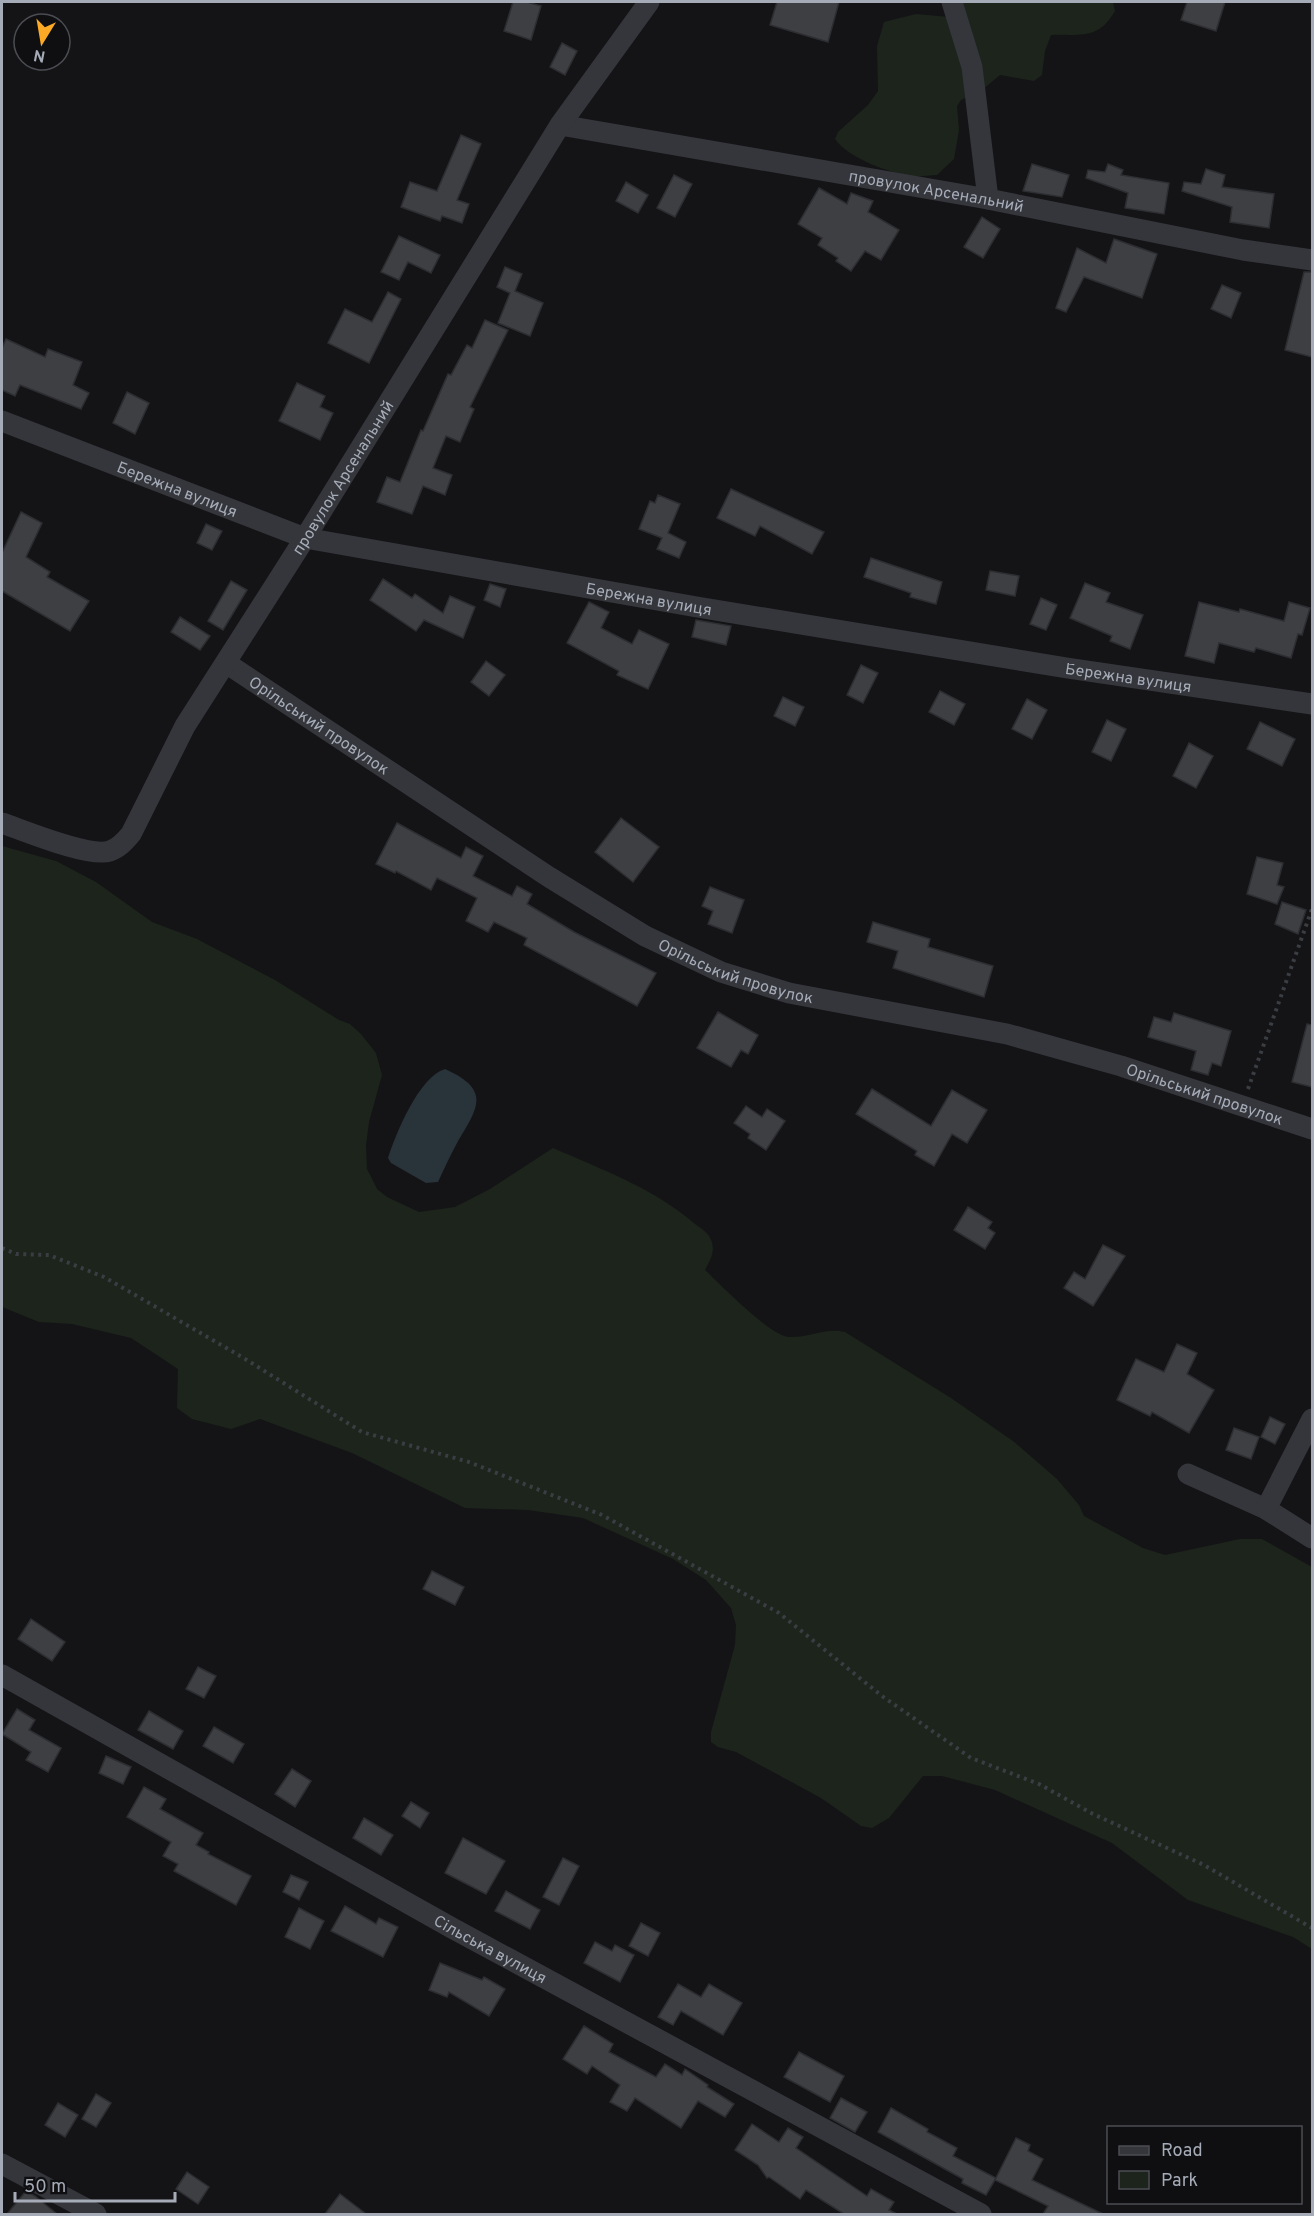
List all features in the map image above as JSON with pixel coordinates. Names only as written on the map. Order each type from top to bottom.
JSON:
[{"type":"street","name":"провулок Арсенальний","points":[[2,823],[88,852],[108,852],[121,846],[131,834],[185,726],[305,538],[560,124],[649,2]]},
{"type":"street","points":[[952,2],[972,67],[987,199]]},
{"type":"street","name":"провулок Арсенальний","points":[[560,124],[987,199],[1243,250],[1312,260]]},
{"type":"street","name":"Бережна вулиця","points":[[2,421],[305,538],[697,607],[1067,668],[1312,704]]},
{"type":"street","name":"Орільський провулок","points":[[226,663],[549,877],[645,936],[721,972],[789,993],[1007,1034],[1121,1066],[1312,1129]]},
{"type":"street","points":[[1266,1509],[1312,1419]]},
{"type":"street","points":[[1188,1474],[1266,1509],[1312,1538]]},
{"type":"street","name":"Сільська вулиця","points":[[2,1675],[463,1934],[981,2214]]},
{"type":"street","points":[[2,2164],[96,2214]]},
{"type":"path","points":[[1242,1105],[1312,909]]},
{"type":"path","points":[[2,1248],[16,1254],[49,1255],[104,1277],[242,1357],[362,1432],[469,1462],[602,1515],[779,1613],[882,1696],[971,1758],[1039,1784],[1093,1814],[1204,1865],[1312,1928]]},
{"type":"green space","points":[[961,2],[1113,2],[1115,11],[1102,27],[1088,34],[1051,35],[1045,51],[1042,75],[1034,81],[1000,75],[982,90],[961,100],[957,106],[959,130],[954,159],[937,175],[916,176],[893,172],[860,159],[841,146],[835,139],[838,132],[868,105],[878,91],[877,46],[884,22],[916,14],[949,17]]},
{"type":"green space","points":[[2,846],[56,861],[96,882],[152,922],[197,939],[275,980],[339,1020],[350,1024],[361,1034],[376,1053],[382,1075],[369,1122],[366,1146],[367,1169],[377,1189],[387,1197],[419,1212],[455,1207],[490,1189],[553,1148],[645,1190],[663,1200],[704,1231],[713,1245],[711,1258],[705,1270],[770,1328],[789,1337],[831,1331],[845,1332],[951,1398],[1013,1441],[1057,1479],[1079,1505],[1084,1516],[1143,1548],[1165,1555],[1240,1539],[1262,1539],[1312,1567],[1312,1949],[1293,1937],[1188,1900],[1112,1843],[995,1790],[942,1776],[923,1776],[889,1818],[872,1828],[861,1826],[821,1798],[736,1752],[718,1747],[711,1742],[711,1732],[735,1645],[736,1625],[731,1608],[706,1580],[673,1559],[583,1518],[528,1510],[465,1508],[352,1453],[260,1419],[231,1429],[192,1419],[177,1408],[178,1369],[131,1338],[72,1324],[39,1322],[2,1307]]},
{"type":"shaded area","points":[[445,1069],[470,1084],[475,1092],[475,1110],[438,1182],[426,1183],[391,1163],[388,1158],[403,1121],[418,1094],[435,1074]]},
{"type":"building","points":[[513,2],[527,2],[541,6],[531,40],[504,31]]},
{"type":"building","points":[[777,2],[839,2],[828,42],[770,25]]},
{"type":"building","points":[[1187,2],[1225,2],[1216,31],[1181,20]]},
{"type":"building","points":[[562,43],[577,51],[565,75],[550,67]]},
{"type":"building","points":[[461,135],[481,144],[457,200],[469,204],[462,223],[442,216],[440,221],[401,207],[410,182],[437,191]]},
{"type":"building","points":[[1032,164],[1069,175],[1062,197],[1023,191]]},
{"type":"building","points":[[1108,164],[1123,170],[1121,175],[1169,183],[1164,214],[1125,208],[1128,193],[1086,178],[1088,170],[1105,172]]},
{"type":"building","points":[[1206,169],[1225,175],[1222,187],[1274,194],[1269,228],[1230,222],[1232,207],[1182,191],[1184,182],[1201,184]]},
{"type":"building","points":[[674,175],[692,184],[675,217],[657,208]]},
{"type":"building","points":[[626,182],[648,195],[638,213],[616,201]]},
{"type":"building","points":[[819,188],[847,204],[851,193],[873,201],[868,212],[899,230],[881,260],[865,251],[851,271],[836,261],[838,258],[818,245],[822,238],[798,224]]},
{"type":"building","points":[[982,217],[1000,229],[983,258],[964,247]]},
{"type":"building","points":[[399,236],[440,255],[431,273],[408,262],[399,280],[381,272]]},
{"type":"building","points":[[1114,239],[1157,254],[1142,298],[1084,277],[1066,312],[1056,308],[1077,248],[1106,263]]},
{"type":"building","points":[[505,267],[522,274],[515,291],[543,303],[530,336],[498,323],[510,293],[497,287]]},
{"type":"building","points":[[1304,272],[1312,272],[1312,357],[1285,350]]},
{"type":"building","points":[[1222,285],[1241,293],[1231,318],[1211,309]]},
{"type":"building","points":[[388,292],[401,299],[369,363],[328,343],[345,309],[372,322]]},
{"type":"building","points":[[485,320],[508,330],[470,407],[474,409],[460,442],[446,436],[433,468],[452,475],[445,495],[423,486],[412,514],[377,502],[387,477],[400,482],[421,430],[423,431],[448,374],[451,375],[467,345],[472,348]]},
{"type":"building","points":[[6,339],[45,357],[48,349],[82,362],[73,385],[89,393],[81,409],[20,385],[15,396],[2,390],[2,348]]},
{"type":"building","points":[[297,383],[325,396],[320,407],[333,413],[320,440],[279,421]]},
{"type":"building","points":[[127,392],[149,403],[135,434],[113,423]]},
{"type":"building","points":[[731,489],[824,532],[812,554],[760,526],[755,536],[717,518]]},
{"type":"building","points":[[658,495],[680,504],[668,533],[686,542],[679,558],[657,549],[662,538],[639,529],[650,501],[655,503]]},
{"type":"building","points":[[21,512],[42,523],[26,557],[50,572],[47,577],[89,601],[70,631],[2,591],[2,553]]},
{"type":"building","points":[[206,524],[222,531],[212,550],[197,543]]},
{"type":"building","points":[[871,558],[942,582],[936,604],[910,597],[911,593],[864,577]]},
{"type":"building","points":[[990,571],[1019,576],[1015,596],[986,590]]},
{"type":"building","points":[[383,579],[412,598],[415,594],[443,613],[450,596],[475,607],[463,638],[424,620],[416,631],[370,600]]},
{"type":"building","points":[[231,581],[247,590],[223,630],[208,621]]},
{"type":"building","points":[[1085,583],[1110,593],[1106,602],[1143,615],[1130,649],[1110,641],[1112,636],[1070,618]]},
{"type":"building","points":[[490,584],[506,589],[500,607],[484,600]]},
{"type":"building","points":[[1041,598],[1057,605],[1046,630],[1030,624]]},
{"type":"building","points":[[589,602],[609,612],[601,628],[632,644],[639,630],[669,644],[648,689],[617,675],[619,671],[567,643]]},
{"type":"building","points":[[1199,602],[1239,612],[1240,609],[1284,621],[1289,602],[1310,608],[1302,635],[1298,634],[1291,658],[1256,648],[1254,652],[1219,643],[1214,663],[1185,656]]},
{"type":"building","points":[[180,617],[210,636],[200,650],[171,632]]},
{"type":"building","points":[[696,620],[731,626],[726,645],[692,637]]},
{"type":"building","points":[[486,661],[505,675],[489,696],[471,682]]},
{"type":"building","points":[[861,665],[878,673],[863,703],[847,695]]},
{"type":"building","points":[[940,691],[965,704],[954,725],[929,712]]},
{"type":"building","points":[[783,697],[804,707],[795,726],[774,716]]},
{"type":"building","points":[[1027,699],[1047,710],[1032,739],[1012,729]]},
{"type":"building","points":[[1107,720],[1126,729],[1111,761],[1092,752]]},
{"type":"building","points":[[1260,722],[1295,739],[1282,766],[1247,749]]},
{"type":"building","points":[[1189,743],[1213,756],[1196,788],[1173,776]]},
{"type":"building","points":[[621,818],[659,847],[633,882],[595,852]]},
{"type":"building","points":[[397,823],[461,858],[466,847],[483,856],[473,876],[512,896],[517,886],[532,894],[527,904],[574,932],[656,973],[637,1006],[524,945],[527,938],[494,922],[488,932],[466,921],[477,898],[437,878],[431,890],[396,871],[395,873],[376,864]]},
{"type":"building","points":[[1257,857],[1283,863],[1277,885],[1284,887],[1277,904],[1247,894]]},
{"type":"building","points":[[710,887],[744,900],[732,933],[708,924],[713,911],[702,906]]},
{"type":"building","points":[[1282,902],[1306,910],[1298,934],[1275,924]]},
{"type":"building","points":[[873,922],[930,939],[928,947],[993,966],[984,997],[893,968],[898,951],[867,942]]},
{"type":"building","points":[[718,1012],[758,1035],[748,1054],[741,1050],[731,1067],[697,1048]]},
{"type":"building","points":[[1174,1013],[1231,1031],[1221,1066],[1212,1063],[1208,1075],[1191,1070],[1196,1051],[1148,1037],[1154,1017],[1171,1022]]},
{"type":"building","points":[[1307,1024],[1312,1025],[1312,1087],[1292,1082]]},
{"type":"building","points":[[872,1089],[931,1126],[952,1090],[987,1110],[967,1143],[952,1134],[934,1166],[915,1155],[917,1151],[856,1114]]},
{"type":"building","points":[[746,1106],[762,1117],[767,1109],[785,1121],[766,1150],[748,1138],[750,1134],[734,1123]]},
{"type":"building","points":[[968,1207],[992,1222],[988,1228],[995,1233],[985,1249],[954,1230]]},
{"type":"building","points":[[1103,1245],[1125,1256],[1093,1306],[1064,1288],[1074,1272],[1085,1279]]},
{"type":"building","points":[[1177,1344],[1197,1353],[1187,1374],[1214,1390],[1189,1433],[1152,1412],[1150,1416],[1117,1400],[1136,1359],[1164,1372]]},
{"type":"building","points":[[1270,1417],[1285,1424],[1275,1444],[1261,1437]]},
{"type":"building","points":[[1234,1428],[1259,1437],[1251,1459],[1226,1450]]},
{"type":"building","points":[[432,1571],[464,1587],[455,1605],[423,1589]]},
{"type":"building","points":[[31,1619],[65,1642],[52,1661],[18,1639]]},
{"type":"building","points":[[198,1667],[216,1676],[204,1698],[186,1689]]},
{"type":"building","points":[[17,1709],[35,1720],[29,1730],[61,1748],[48,1772],[26,1760],[31,1752],[2,1734]]},
{"type":"building","points":[[149,1711],[183,1731],[173,1749],[138,1730]]},
{"type":"building","points":[[214,1727],[244,1744],[233,1763],[203,1746]]},
{"type":"building","points":[[106,1756],[131,1767],[123,1784],[99,1773]]},
{"type":"building","points":[[292,1769],[311,1781],[295,1807],[275,1794]]},
{"type":"building","points":[[144,1787],[166,1799],[160,1809],[203,1833],[196,1845],[209,1852],[208,1854],[251,1876],[236,1905],[174,1871],[178,1864],[163,1856],[171,1842],[127,1817]]},
{"type":"building","points":[[411,1802],[429,1813],[420,1828],[402,1816]]},
{"type":"building","points":[[364,1818],[393,1835],[381,1855],[353,1838]]},
{"type":"building","points":[[463,1838],[505,1861],[486,1894],[445,1873]]},
{"type":"building","points":[[563,1858],[579,1866],[559,1905],[543,1897]]},
{"type":"building","points":[[291,1875],[308,1882],[299,1900],[283,1892]]},
{"type":"building","points":[[506,1891],[540,1910],[530,1929],[495,1911]]},
{"type":"building","points":[[345,1906],[376,1924],[379,1918],[398,1927],[383,1957],[331,1931]]},
{"type":"building","points":[[299,1908],[324,1921],[310,1949],[285,1937]]},
{"type":"building","points":[[641,1923],[660,1933],[648,1956],[629,1946]]},
{"type":"building","points":[[595,1942],[612,1951],[615,1945],[634,1955],[620,1982],[584,1963]]},
{"type":"building","points":[[440,1963],[482,1980],[484,1977],[505,1989],[489,2016],[449,1992],[447,1997],[429,1990]]},
{"type":"building","points":[[678,1984],[701,1997],[709,1984],[742,2003],[723,2035],[681,2011],[673,2025],[658,2017]]},
{"type":"building","points":[[584,2026],[613,2044],[609,2052],[656,2077],[665,2064],[682,2075],[685,2069],[708,2085],[707,2087],[734,2104],[725,2117],[698,2101],[681,2128],[635,2098],[627,2111],[610,2102],[620,2085],[592,2066],[587,2074],[563,2059]]},
{"type":"building","points":[[799,2052],[844,2076],[830,2102],[784,2077]]},
{"type":"building","points":[[96,2094],[111,2103],[96,2127],[82,2119]]},
{"type":"building","points":[[841,2098],[867,2112],[855,2132],[830,2118]]},
{"type":"building","points":[[58,2103],[78,2115],[65,2137],[45,2125]]},
{"type":"building","points":[[891,2108],[928,2129],[927,2132],[957,2148],[953,2156],[996,2178],[986,2195],[962,2183],[963,2179],[878,2132]]},
{"type":"building","points":[[752,2124],[779,2142],[788,2128],[803,2137],[796,2148],[867,2196],[871,2189],[894,2202],[889,2210],[897,2214],[844,2214],[806,2190],[800,2199],[769,2177],[767,2178],[758,2165],[735,2150]]},
{"type":"building","points":[[1016,2138],[1030,2145],[1028,2151],[1043,2159],[1032,2180],[1103,2214],[1043,2214],[1048,2206],[995,2180]]},
{"type":"building","points":[[187,2172],[209,2187],[198,2204],[176,2189]]},
{"type":"building","points":[[26,2191],[35,2196],[57,2214],[7,2214]]},
{"type":"building","points":[[340,2194],[366,2214],[325,2214]]}]
